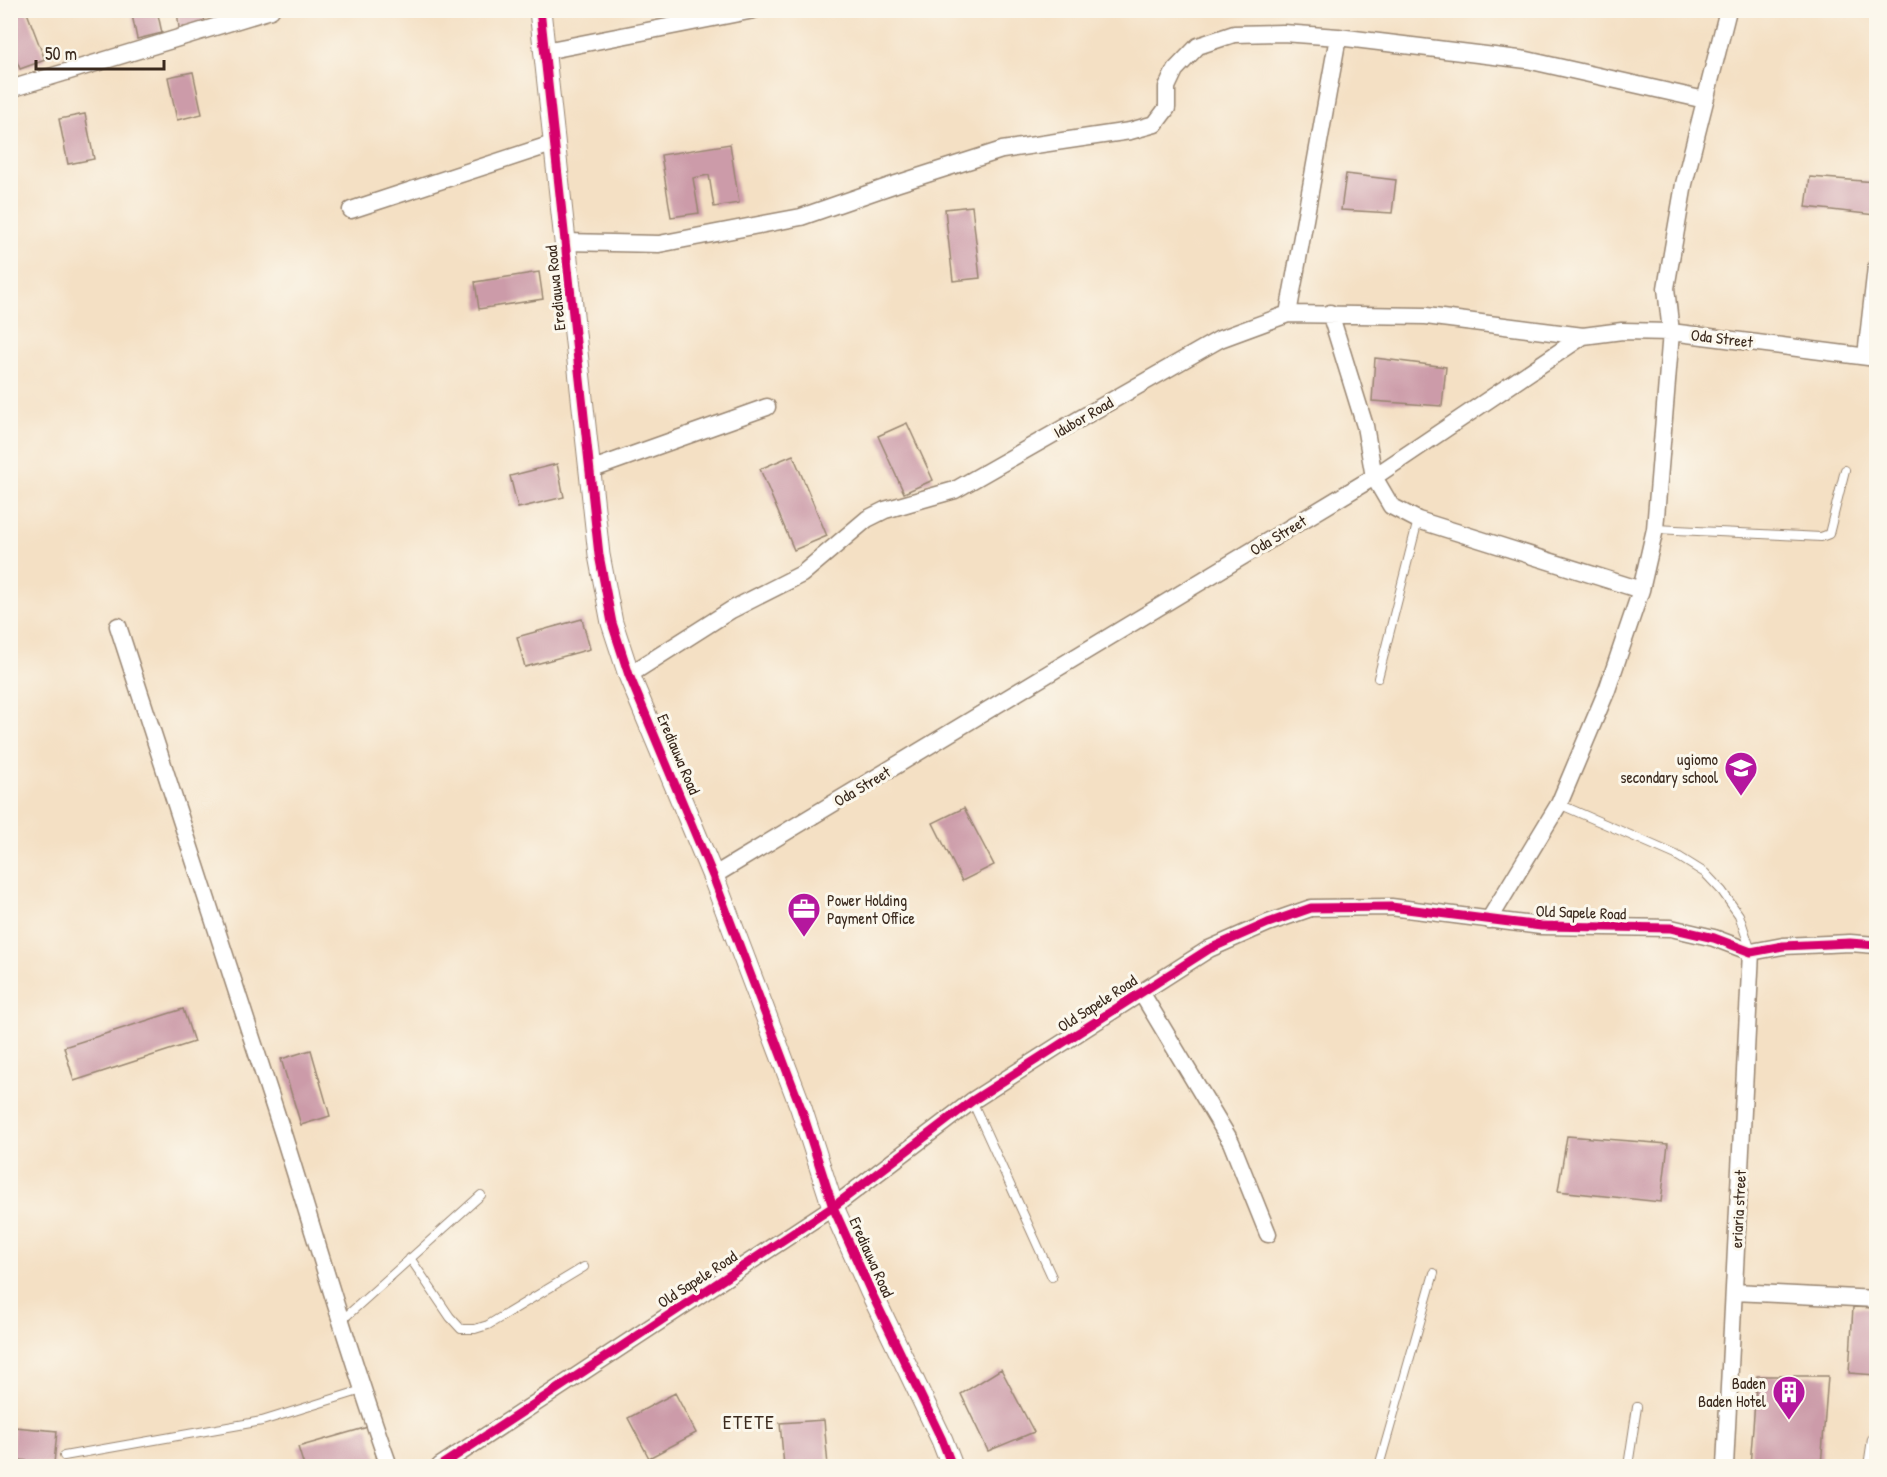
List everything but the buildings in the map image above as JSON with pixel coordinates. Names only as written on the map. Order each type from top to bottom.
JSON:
[{"type":"street","points":[[10,89],[271,10]]},
{"type":"street","name":"Erediauwa Road","points":[[540,10],[599,555],[610,612],[629,675],[713,876],[801,1108],[833,1207],[942,1440],[952,1467]]},
{"type":"street","points":[[545,51],[754,10]]},
{"type":"street","points":[[1489,920],[1559,804],[1606,690],[1641,590],[1655,529],[1671,332],[1666,288],[1684,184],[1728,10]]},
{"type":"street","points":[[565,242],[659,244],[801,217],[896,183],[1002,150],[1155,124],[1167,108],[1167,87],[1175,70],[1198,46],[1234,34],[1283,33],[1338,37],[1527,60],[1705,100]]},
{"type":"street","points":[[1288,314],[1338,37]]},
{"type":"street","points":[[351,210],[555,143]]},
{"type":"street","points":[[1871,357],[1876,267]]},
{"type":"street","points":[[1330,313],[1365,426],[1374,477],[1391,506],[1418,520],[1641,590]]},
{"type":"street","name":"Idubor Road","points":[[629,675],[731,610],[802,574],[867,519],[885,510],[955,490],[1220,339],[1288,314],[1426,316],[1582,336]]},
{"type":"street","name":"Oda Street","points":[[713,876],[1374,477],[1582,336],[1622,331],[1671,332],[1871,357]]},
{"type":"street","points":[[590,470],[767,407]]},
{"type":"street","points":[[118,626],[342,1320],[362,1390],[389,1467]]},
{"type":"street","name":"Old Sapele Road","points":[[440,1467],[833,1207],[972,1101],[1209,949],[1268,923],[1311,908],[1391,907],[1541,926],[1671,928],[1714,938],[1751,952]]},
{"type":"street","points":[[1751,952],[1783,946],[1850,943],[1876,945]]},
{"type":"street","name":"eriaria street","points":[[1725,1467],[1751,952]]},
{"type":"street","points":[[1142,992],[1231,1142],[1269,1234]]},
{"type":"street","points":[[1734,1292],[1876,1299]]},
{"type":"lane","points":[[1655,529],[1821,537],[1829,534],[1834,521],[1845,470]]},
{"type":"lane","points":[[1378,678],[1418,520]]},
{"type":"lane","points":[[1559,804],[1676,855],[1705,873],[1722,891],[1739,915],[1751,952]]},
{"type":"lane","points":[[972,1101],[1052,1277]]},
{"type":"lane","points":[[342,1320],[481,1195]]},
{"type":"lane","points":[[410,1258],[450,1317],[461,1329],[475,1329],[488,1325],[584,1267]]},
{"type":"lane","points":[[1379,1467],[1434,1273]]},
{"type":"lane","points":[[64,1456],[262,1421],[362,1390]]},
{"type":"lane","points":[[1628,1467],[1637,1407]]},
{"type":"lane","points":[[1868,1467],[1872,1439]]},
{"type":"cycle path","points":[[540,10],[599,555],[612,623],[629,675],[713,876],[801,1108],[833,1207],[952,1466]]},
{"type":"cycle path","points":[[440,1466],[833,1207],[972,1101],[1209,949],[1268,923],[1311,908],[1391,907],[1541,926],[1671,928],[1714,938],[1751,952],[1783,946],[1850,943],[1876,945]]},
{"type":"place","name":"ugiomo secondary school","points":[[1741,797]]},
{"type":"place","name":"Power Holding Payment Office","points":[[804,938]]},
{"type":"place","name":"Baden Baden Hotel","points":[[1789,1421]]},
{"type":"district","name":"ETETE","points":[[749,1421]]}]
